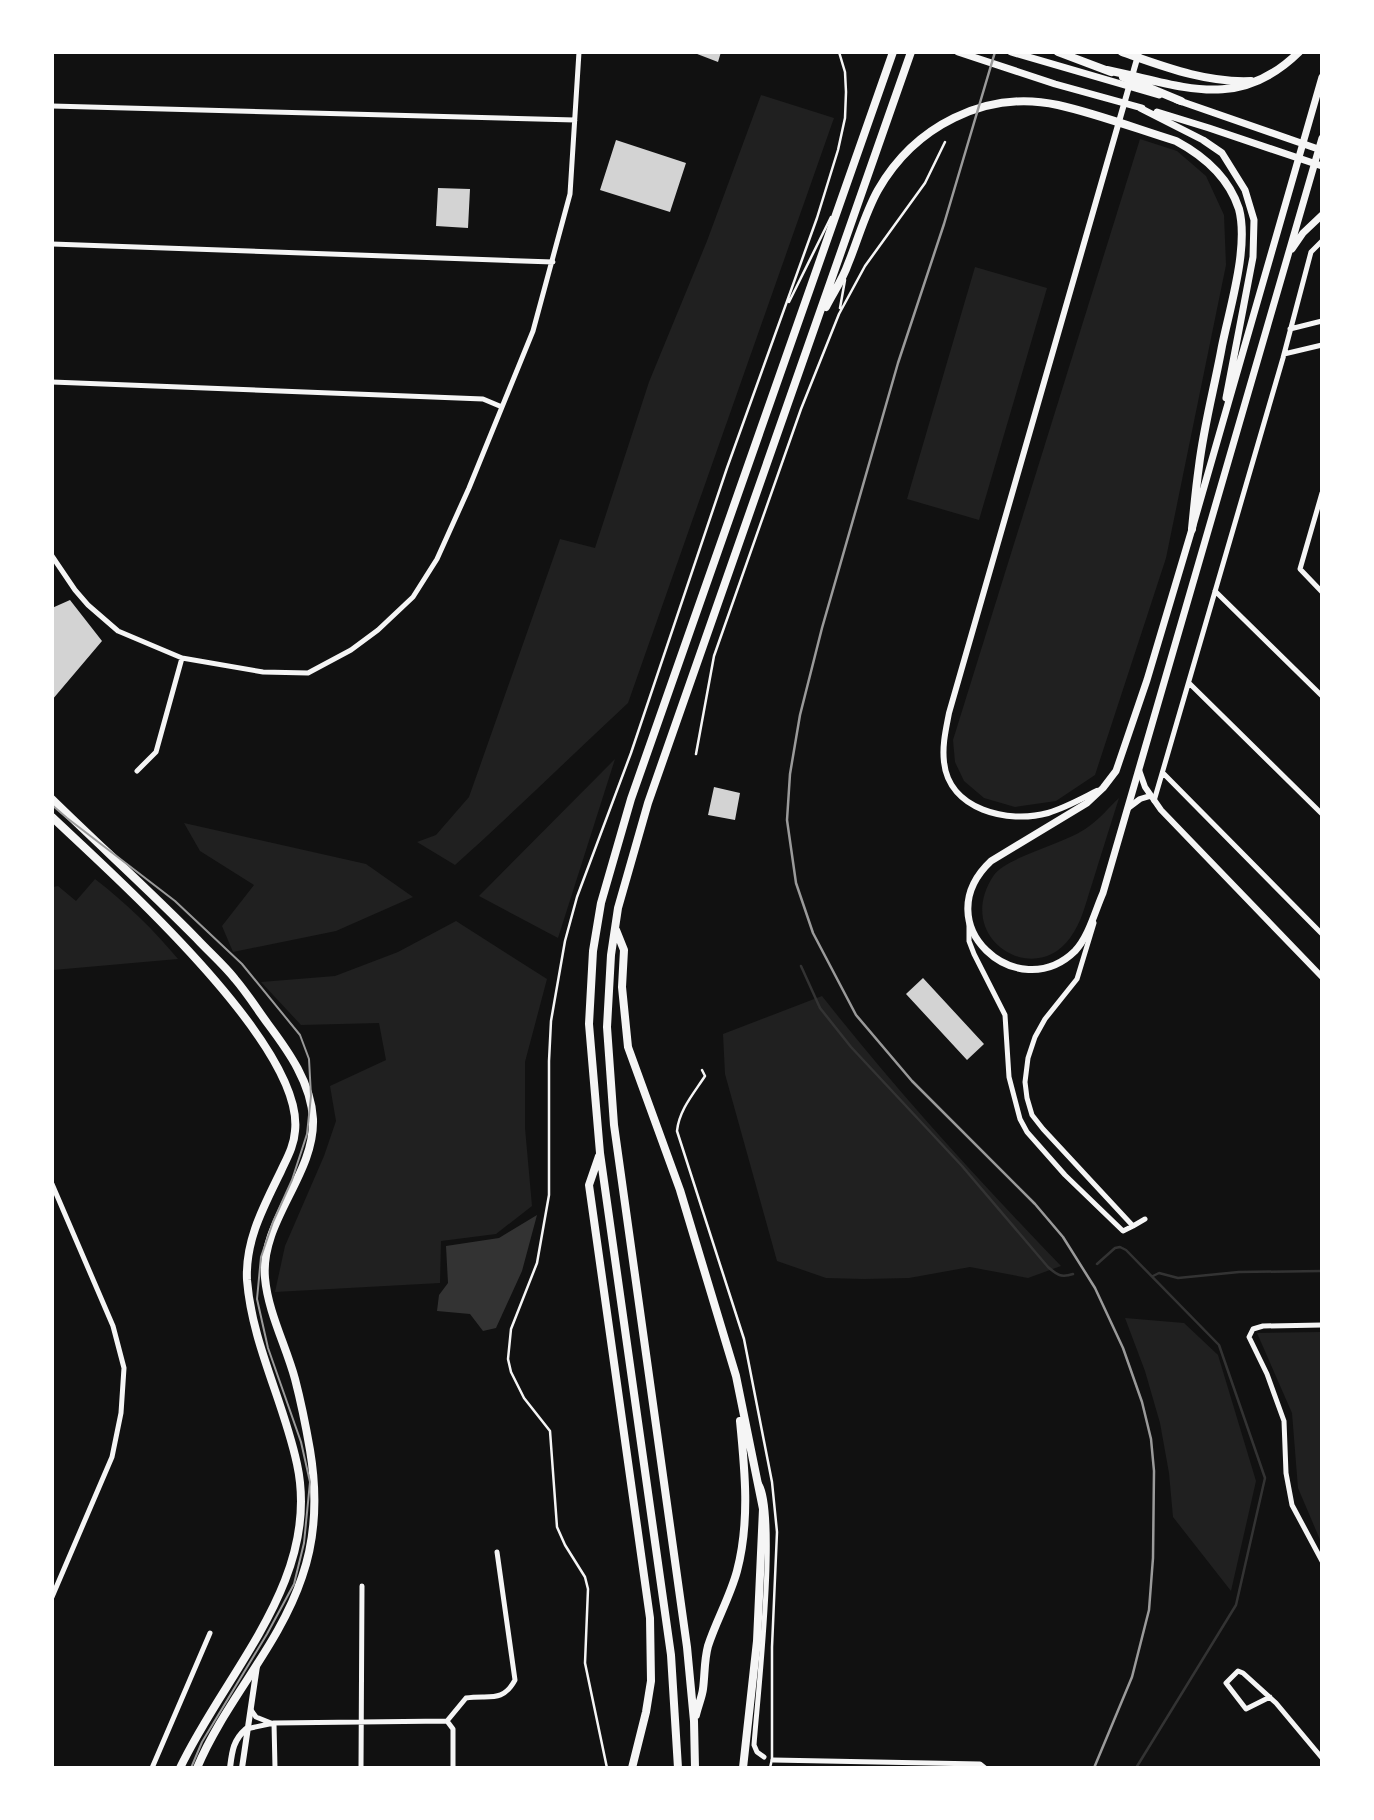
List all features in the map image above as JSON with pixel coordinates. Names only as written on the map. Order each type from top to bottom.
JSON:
[{"type":"main road","points":[[678,1768],[671,1655],[600,1153],[589,1024],[593,951],[601,903],[640,773],[893,52]]},
{"type":"main road","points":[[695,1768],[694,1721],[687,1647],[614,1125],[607,1027],[608,985],[615,927],[627,871],[648,803],[911,52]]},
{"type":"main road","points":[[958,52],[1003,68],[1209,128],[1321,166]]},
{"type":"main road","points":[[1011,52],[1181,101]]},
{"type":"main road","points":[[1058,52],[1181,101],[1321,151]]},
{"type":"main road","points":[[1122,52],[1211,80],[1261,81]]},
{"type":"main road","points":[[1107,70],[1213,90],[1231,90],[1261,81],[1283,68],[1299,52]]},
{"type":"main road","points":[[1321,77],[1216,448],[1116,771],[1103,788],[1069,816],[991,860],[982,869],[971,892],[969,915],[975,937],[995,959],[1012,966],[1043,967],[1058,962],[1077,949],[1103,893],[1321,138]]},
{"type":"main road","points":[[814,328],[848,267],[876,193],[891,167],[923,135],[938,125],[992,105],[1022,101],[1058,105],[1176,141],[1190,148],[1214,167],[1234,197],[1241,220],[1241,239],[1199,465],[1192,529]]},
{"type":"main road","points":[[1140,108],[1203,140],[1222,153],[1245,190],[1254,220],[1253,257],[1216,448]]},
{"type":"main road","points":[[1286,259],[1303,233],[1321,215]]},
{"type":"main road","points":[[52,799],[235,978],[286,1049],[302,1077],[313,1119],[306,1155],[267,1248],[265,1267],[265,1281],[295,1380],[310,1453],[315,1492],[311,1539],[302,1577],[288,1610],[208,1742],[197,1768]]},
{"type":"main road","points":[[52,817],[163,923],[220,986],[276,1061],[293,1101],[296,1129],[290,1153],[255,1226],[248,1253],[247,1279],[253,1323],[297,1464],[301,1497],[297,1541],[287,1579],[268,1617],[197,1731],[180,1768]]},
{"type":"main road","points":[[615,927],[624,950],[622,986],[628,1047],[680,1190],[736,1376],[763,1509],[757,1641],[743,1768]]},
{"type":"main road","points":[[600,1153],[589,1185],[650,1618],[651,1681],[632,1768]]},
{"type":"main road","points":[[694,1721],[703,1689],[703,1665],[731,1590],[742,1546],[746,1480],[736,1376]]},
{"type":"street","points":[[52,556],[75,590],[114,629],[182,658],[263,672],[308,673],[351,650],[378,630],[416,593],[437,559],[533,331],[570,194],[579,52]]},
{"type":"street","points":[[1103,788],[1049,813],[1012,817],[997,814],[969,803],[959,794],[949,780],[944,764],[943,743],[949,713],[1139,52]]},
{"type":"street","points":[[52,106],[575,120]]},
{"type":"street","points":[[1152,799],[1163,773],[1311,252],[1321,241]]},
{"type":"street","points":[[52,244],[553,262]]},
{"type":"street","points":[[1290,328],[1321,321]]},
{"type":"street","points":[[1284,354],[1321,345]]},
{"type":"street","points":[[52,382],[483,399],[502,407]]},
{"type":"street","points":[[1321,493],[1300,569],[1321,592]]},
{"type":"street","points":[[1215,591],[1321,696]]},
{"type":"street","points":[[137,771],[156,752],[182,658]]},
{"type":"street","points":[[1189,683],[1321,814]]},
{"type":"street","points":[[1138,765],[1152,799],[1321,977]]},
{"type":"street","points":[[1163,773],[1321,934]]},
{"type":"street","points":[[1125,811],[1134,802],[1152,799]]},
{"type":"street","points":[[1103,893],[1077,979],[1045,1019],[1035,1037],[1028,1058],[1025,1082],[1032,1115],[1133,1226]]},
{"type":"street","points":[[969,915],[969,941],[1005,1015],[1009,1077],[1020,1119],[1027,1132],[1065,1175],[1120,1229],[1126,1230],[1144,1219]]},
{"type":"street","points":[[1065,1175],[1076,1165]]},
{"type":"street","points":[[52,1184],[113,1326],[124,1368],[121,1413],[112,1457],[52,1597]]},
{"type":"street","points":[[1321,1325],[1262,1326],[1253,1329],[1249,1337],[1267,1374],[1284,1421],[1286,1473],[1292,1505],[1321,1561]]},
{"type":"street","points":[[757,1481],[765,1491],[767,1545],[754,1745],[757,1752],[764,1757]]},
{"type":"street","points":[[230,1768],[233,1747],[238,1735],[246,1729],[274,1723],[447,1721],[466,1698],[501,1695],[509,1691],[515,1680],[497,1552]]},
{"type":"street","points":[[361,1768],[362,1586]]},
{"type":"street","points":[[152,1768],[210,1633]]},
{"type":"street","points":[[242,1768],[258,1661]]},
{"type":"street","points":[[1270,1697],[1245,1709],[1226,1683],[1241,1671],[1270,1697],[1321,1758]]},
{"type":"street","points":[[250,1705],[251,1713],[256,1717],[274,1723]]},
{"type":"street","points":[[447,1721],[453,1729],[453,1768]]},
{"type":"street","points":[[274,1723],[275,1768]]},
{"type":"street","points":[[773,1760],[980,1764],[985,1768]]},
{"type":"lane","points":[[607,1768],[585,1663],[588,1590],[585,1577],[557,1527],[550,1431],[517,1386],[508,1359],[508,1343],[537,1263],[549,1195],[550,1035],[565,941],[577,897],[631,753],[723,481],[817,218],[842,129],[845,72],[838,52]]},
{"type":"lane","points":[[696,754],[713,656],[801,409],[839,314],[865,266],[925,183],[945,142]]},
{"type":"lane","points":[[783,314],[848,184]]},
{"type":"lane","points":[[839,314],[848,267]]},
{"type":"lane","points":[[702,1070],[705,1076],[678,1120],[677,1131],[744,1339],[771,1475],[777,1524],[770,1768]]},
{"type":"shaded area","points":[[761,95],[834,118],[628,703],[455,865],[417,842],[436,835],[469,797],[560,539],[595,548],[649,382],[707,241]]},
{"type":"shaded area","points":[[1140,139],[1177,151],[1206,176],[1224,215],[1226,265],[1166,558],[1095,775],[1056,801],[1015,807],[984,798],[964,781],[955,762],[953,740]]},
{"type":"shaded area","points":[[975,267],[1047,288],[979,520],[907,499]]},
{"type":"shaded area","points":[[615,759],[558,938],[479,896]]},
{"type":"shaded area","points":[[1119,798],[1083,912],[1070,938],[1054,952],[1037,958],[1019,957],[1002,949],[990,936],[983,918],[984,898],[994,875],[1011,862],[1088,827]]},
{"type":"shaded area","points":[[184,823],[366,864],[413,897],[336,931],[233,952],[222,926],[254,885],[200,851]]},
{"type":"shaded area","points":[[95,879],[139,917],[178,959],[53,970],[53,887],[58,886],[76,901]]},
{"type":"shaded area","points":[[456,921],[547,979],[525,1062],[525,1128],[532,1206],[496,1234],[441,1241],[440,1283],[275,1292],[285,1246],[324,1156],[336,1121],[330,1086],[386,1060],[379,1023],[301,1025],[261,982],[335,976],[398,952]]},
{"type":"shaded area","points":[[822,996],[938,1134],[1061,1266],[1028,1278],[970,1267],[909,1278],[864,1279],[826,1278],[777,1261],[725,1074],[723,1034]]},
{"type":"shaded area","points":[[537,1215],[522,1271],[496,1328],[483,1331],[470,1314],[437,1311],[439,1295],[448,1283],[446,1246],[499,1238]]},
{"type":"shaded area","points":[[1125,1318],[1184,1323],[1218,1355],[1256,1481],[1231,1591],[1173,1517],[1160,1423],[1145,1371]]},
{"type":"shaded area","points":[[1322,1332],[1321,1542],[1298,1488],[1292,1413],[1257,1333]]},
{"type":"building","points":[[692,52],[721,52],[718,62]]},
{"type":"building","points":[[616,140],[686,163],[670,212],[600,190]]},
{"type":"building","points":[[438,188],[470,189],[468,228],[436,226]]},
{"type":"building","points":[[70,600],[102,641],[52,700],[52,608]]},
{"type":"building","points":[[714,787],[740,793],[735,820],[708,815]]},
{"type":"building","points":[[923,978],[984,1044],[967,1060],[906,994]]},
{"type":"waterway","points":[[801,966],[820,1008],[851,1047],[962,1166],[1048,1267],[1059,1275],[1073,1274]]},
{"type":"waterway","points":[[1097,1264],[1115,1248],[1126,1250],[1219,1345],[1265,1478],[1236,1605],[1136,1768]]},
{"type":"waterway","points":[[1153,1276],[1159,1273],[1178,1278],[1239,1272],[1322,1271]]},
{"type":"tram line","points":[[52,805],[175,901],[242,964],[300,1035],[309,1059],[311,1096],[307,1134],[261,1257],[257,1299],[268,1348],[301,1442],[310,1482],[304,1543],[294,1584],[202,1742],[191,1768]]},
{"type":"railway","points":[[995,52],[944,224],[898,363],[822,628],[800,715],[790,774],[787,820],[796,883],[813,933],[856,1015],[912,1081],[1035,1204],[1063,1237],[1095,1288],[1123,1348],[1142,1402],[1151,1439],[1154,1471],[1153,1558],[1149,1610],[1132,1677],[1094,1768]]}]
